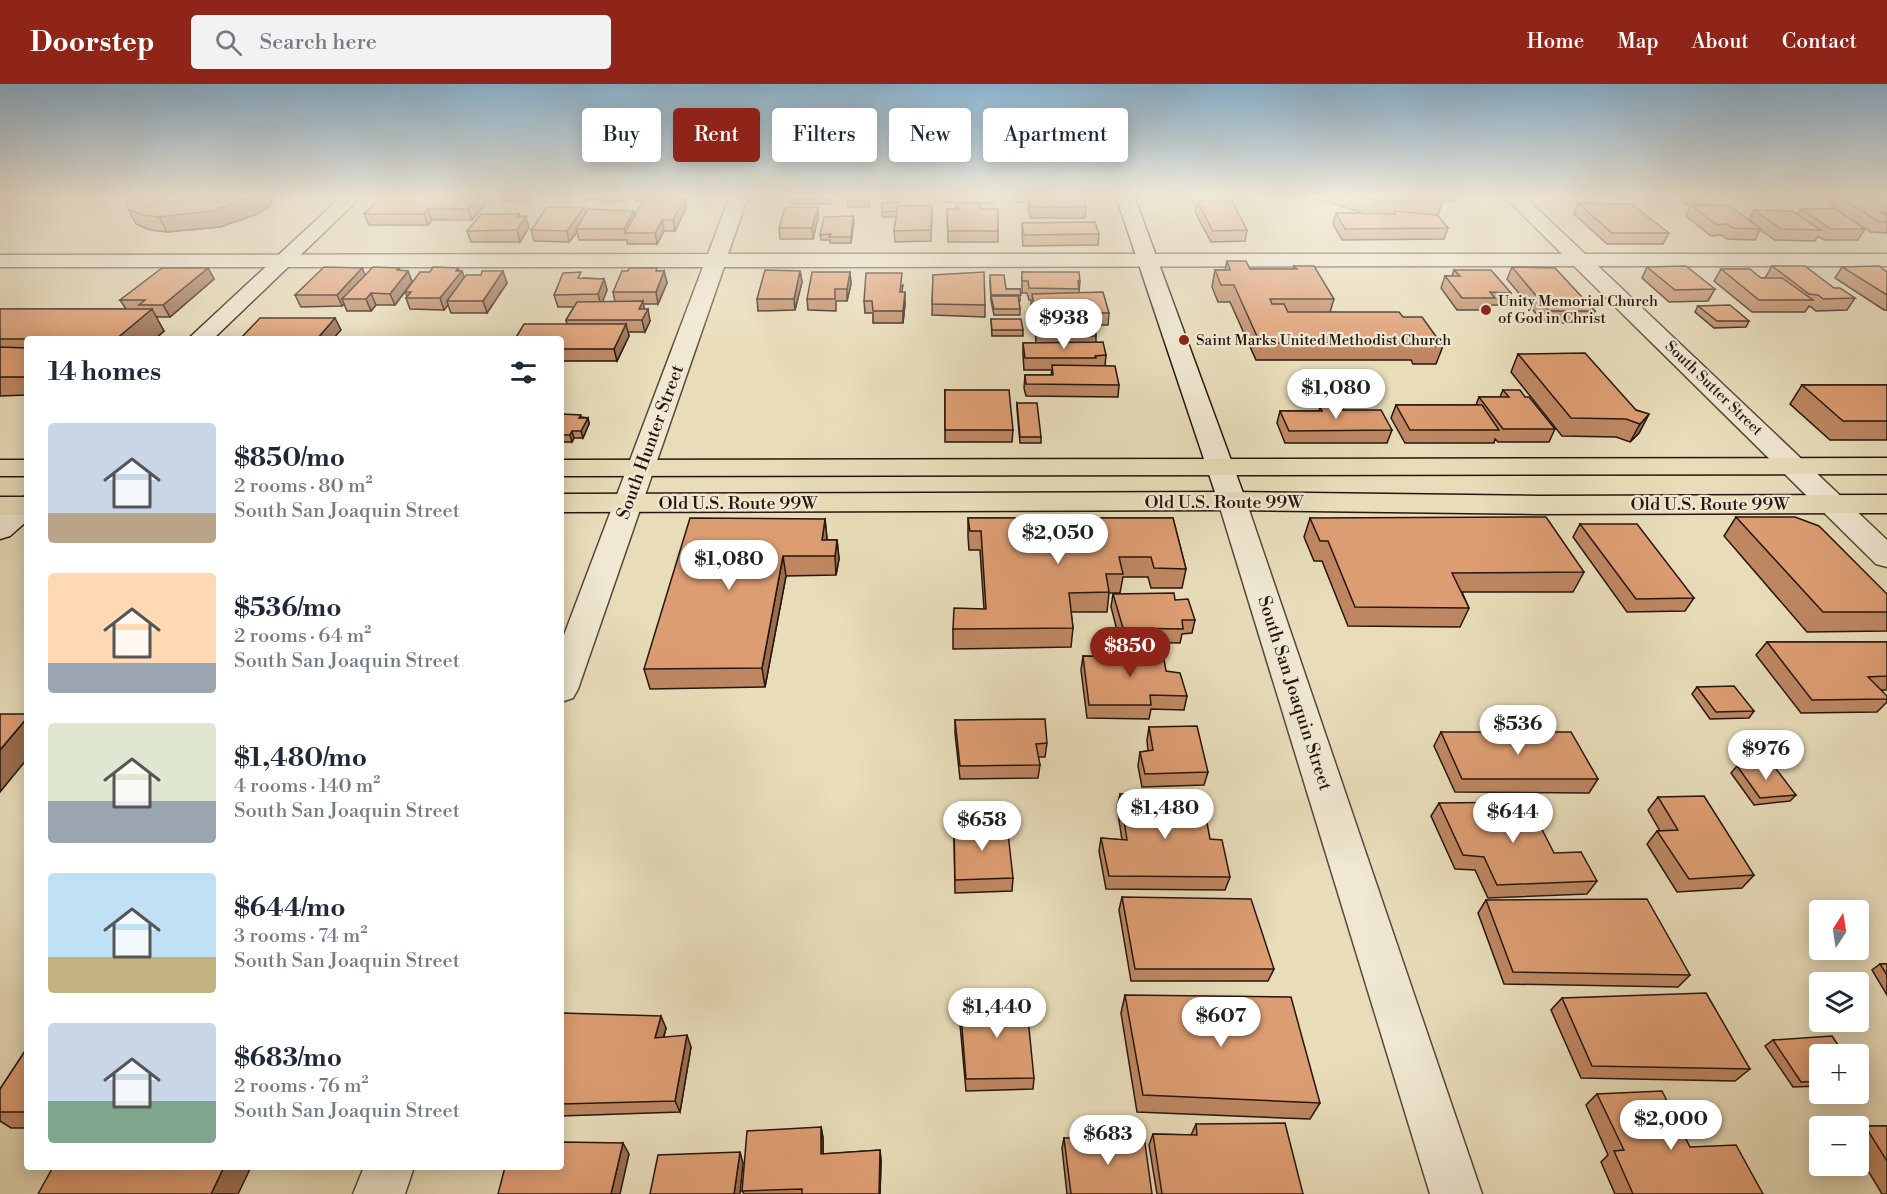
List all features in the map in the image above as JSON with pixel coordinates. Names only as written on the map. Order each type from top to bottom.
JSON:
[{"type":"main road","name":"Old U.S. Route 99W","points":[[564,503],[927,504],[1227,484],[1794,465],[1887,466]]},
{"type":"main road","name":"Old U.S. Route 99W","points":[[564,468],[641,467],[1227,484],[1537,505],[1887,504]]},
{"type":"main road","points":[[0,468],[24,468]]},
{"type":"street","points":[[203,336],[298,248]]},
{"type":"street","name":"South Hunter Street","points":[[564,681],[721,248]]},
{"type":"street","name":"South San Joaquin Street","points":[[1144,248],[1227,484],[1456,1194]]},
{"type":"street","name":"South Sutter Street","points":[[1567,248],[1887,557]]},
{"type":"street","points":[[0,261],[1887,260]]},
{"type":"street","points":[[0,530],[20,506]]},
{"type":"street","points":[[379,1194],[387,1170]]},
{"type":"building","points":[[1227,261],[1246,261],[1250,269],[1297,269],[1294,266],[1314,266],[1334,299],[1270,299],[1272,304],[1284,304],[1288,312],[1399,312],[1403,317],[1422,317],[1443,346],[1419,346],[1417,343],[1260,343],[1234,285],[1221,285],[1215,270],[1230,270]]},
{"type":"building","points":[[1686,266],[1715,289],[1675,290],[1647,267]]},
{"type":"building","points":[[1772,266],[1805,266],[1834,288],[1840,288],[1855,298],[1823,299],[1818,295],[1809,294]]},
{"type":"building","points":[[1879,266],[1887,272],[1887,295],[1842,267]]},
{"type":"building","points":[[324,267],[362,268],[337,295],[295,295]]},
{"type":"building","points":[[373,267],[399,268],[397,270],[408,271],[390,294],[371,293],[366,299],[342,299]]},
{"type":"building","points":[[433,267],[458,268],[456,271],[462,271],[440,298],[406,298],[411,292],[405,292],[420,272],[430,272]]},
{"type":"building","points":[[1512,267],[1555,268],[1595,311],[1549,311]]},
{"type":"building","points":[[162,268],[208,268],[163,305],[139,305],[145,300],[120,300]]},
{"type":"building","points":[[629,268],[657,268],[656,271],[664,271],[656,292],[613,292],[622,271],[628,271]]},
{"type":"building","points":[[1721,269],[1750,269],[1761,278],[1782,278],[1813,300],[1759,300]]},
{"type":"building","points":[[765,270],[800,271],[794,299],[757,299]]},
{"type":"building","points":[[1454,270],[1491,270],[1511,293],[1490,292],[1495,298],[1462,298],[1445,276],[1460,276]]},
{"type":"building","points":[[482,271],[503,271],[483,301],[447,301],[466,275],[481,275]]},
{"type":"building","points":[[581,272],[578,278],[604,279],[598,294],[554,295],[563,273]]},
{"type":"building","points":[[812,272],[850,272],[847,289],[835,289],[835,299],[807,299]]},
{"type":"building","points":[[984,272],[985,305],[932,304],[933,275]]},
{"type":"building","points":[[1022,272],[1079,272],[1079,289],[1029,288],[1028,281],[1022,281]]},
{"type":"building","points":[[866,273],[902,273],[900,292],[905,292],[903,311],[873,311],[872,301],[864,301]]},
{"type":"building","points":[[990,275],[1004,275],[1006,289],[1020,289],[1021,295],[991,295]]},
{"type":"building","points":[[1103,292],[1109,313],[1035,313],[1032,294]]},
{"type":"building","points":[[991,296],[1018,296],[1020,309],[994,309]]},
{"type":"building","points":[[643,301],[639,309],[648,309],[642,320],[566,320],[577,302]]},
{"type":"building","points":[[1730,305],[1749,321],[1717,321],[1698,306]]},
{"type":"building","points":[[0,309],[152,309],[120,336],[24,336],[24,339],[0,339]]},
{"type":"building","points":[[260,318],[335,318],[320,336],[243,336]]},
{"type":"building","points":[[991,319],[1021,319],[1023,330],[992,330]]},
{"type":"building","points":[[1036,320],[1094,320],[1096,336],[1037,336]]},
{"type":"building","points":[[524,324],[626,324],[614,349],[564,349],[564,336],[517,336]]},
{"type":"building","points":[[1103,342],[1106,355],[1095,356],[1096,358],[1025,358],[1023,343]]},
{"type":"building","points":[[0,347],[24,348],[24,377],[0,377]]},
{"type":"building","points":[[1585,353],[1636,410],[1649,414],[1640,424],[1626,419],[1571,418],[1518,354]]},
{"type":"building","points":[[1052,365],[1115,366],[1119,385],[1026,384],[1025,375],[1053,375]]},
{"type":"building","points":[[1802,385],[1887,385],[1887,421],[1843,421]]},
{"type":"building","points":[[945,390],[1009,390],[1013,430],[945,430]]},
{"type":"building","points":[[1503,390],[1520,390],[1525,397],[1529,397],[1555,429],[1503,429],[1479,397],[1509,397]]},
{"type":"building","points":[[1017,403],[1037,403],[1041,437],[1020,437]]},
{"type":"building","points":[[1396,405],[1482,405],[1499,430],[1410,430]]},
{"type":"building","points":[[1320,407],[1342,407],[1343,410],[1381,410],[1392,430],[1289,431],[1280,411],[1322,411]]},
{"type":"building","points":[[564,414],[581,415],[579,418],[588,418],[581,431],[572,431],[570,435],[564,435]]},
{"type":"building","points":[[1546,517],[1584,572],[1452,573],[1469,608],[1355,607],[1328,541],[1320,541],[1310,518]]},
{"type":"building","points":[[1736,517],[1795,517],[1819,526],[1887,594],[1887,612],[1823,612]]},
{"type":"building","points":[[690,518],[825,519],[822,540],[837,540],[835,556],[783,556],[762,668],[644,669]]},
{"type":"building","points":[[968,518],[1173,518],[1186,569],[1154,568],[1151,557],[1119,557],[1123,574],[1106,574],[1109,592],[1069,593],[1073,628],[953,629],[954,608],[986,609],[981,531],[970,531]]},
{"type":"building","points":[[1580,524],[1637,524],[1694,598],[1636,599]]},
{"type":"building","points":[[1174,593],[1175,600],[1188,599],[1195,620],[1182,620],[1183,629],[1123,628],[1113,594]]},
{"type":"building","points":[[1767,642],[1887,642],[1887,676],[1868,677],[1887,696],[1887,699],[1812,700]]},
{"type":"building","points":[[1162,648],[1166,671],[1180,673],[1187,696],[1150,695],[1151,705],[1089,705],[1083,656],[1124,657],[1123,649]]},
{"type":"building","points":[[1734,686],[1754,711],[1716,712],[1697,687]]},
{"type":"building","points":[[0,714],[24,714],[24,722],[0,750]]},
{"type":"building","points":[[1045,719],[1047,743],[1036,744],[1040,765],[960,766],[955,720]]},
{"type":"building","points":[[1197,726],[1208,772],[1145,774],[1140,752],[1153,750],[1149,727]]},
{"type":"building","points":[[1441,732],[1571,732],[1598,779],[1462,779]]},
{"type":"building","points":[[1773,765],[1796,795],[1760,798],[1737,766]]},
{"type":"building","points":[[1120,794],[1202,796],[1210,839],[1222,840],[1230,877],[1109,876],[1101,838],[1127,840]]},
{"type":"building","points":[[1704,796],[1754,875],[1689,879],[1657,831],[1678,830],[1658,797]]},
{"type":"building","points":[[1528,802],[1554,853],[1581,852],[1597,881],[1497,885],[1484,857],[1463,855],[1439,803]]},
{"type":"building","points":[[1007,824],[1013,878],[955,880],[954,826]]},
{"type":"building","points":[[1122,897],[1251,899],[1274,969],[1135,969]]},
{"type":"building","points":[[1647,899],[1690,975],[1513,972],[1486,900]]},
{"type":"building","points":[[1880,964],[1887,964],[1887,975]]},
{"type":"building","points":[[1706,993],[1750,1069],[1592,1066],[1562,998]]},
{"type":"building","points":[[1125,995],[1291,997],[1320,1103],[1143,1095]]},
{"type":"building","points":[[1026,999],[1034,1078],[966,1079],[960,1001]]},
{"type":"building","points":[[564,1013],[661,1016],[655,1038],[687,1035],[675,1101],[564,1104]]},
{"type":"building","points":[[1832,1036],[1837,1044],[1809,1044],[1809,1082],[1801,1082],[1773,1040]]},
{"type":"building","points":[[24,1053],[24,1112],[0,1112],[0,1089]]},
{"type":"building","points":[[1662,1091],[1690,1147],[1736,1145],[1763,1194],[1633,1194],[1614,1151],[1624,1150],[1597,1094]]},
{"type":"building","points":[[1285,1123],[1303,1194],[1162,1194],[1153,1134],[1197,1135],[1196,1124]]},
{"type":"building","points":[[1869,1126],[1887,1126],[1887,1161],[1869,1132]]},
{"type":"building","points":[[821,1127],[821,1154],[880,1150],[879,1194],[802,1194],[802,1189],[742,1191],[747,1131]]},
{"type":"building","points":[[1144,1136],[1152,1194],[1071,1194],[1064,1138]]},
{"type":"building","points":[[564,1142],[623,1143],[611,1194],[498,1194],[504,1170],[564,1170]]},
{"type":"building","points":[[740,1152],[734,1194],[650,1194],[658,1155]]},
{"type":"building","points":[[51,1170],[223,1170],[211,1194],[38,1194]]},
{"type":"place","name":"Unity Memorial Church of God in Christ","points":[[1486,310]]},
{"type":"place","name":"Saint Marks United Methodist Church","points":[[1184,340]]}]
